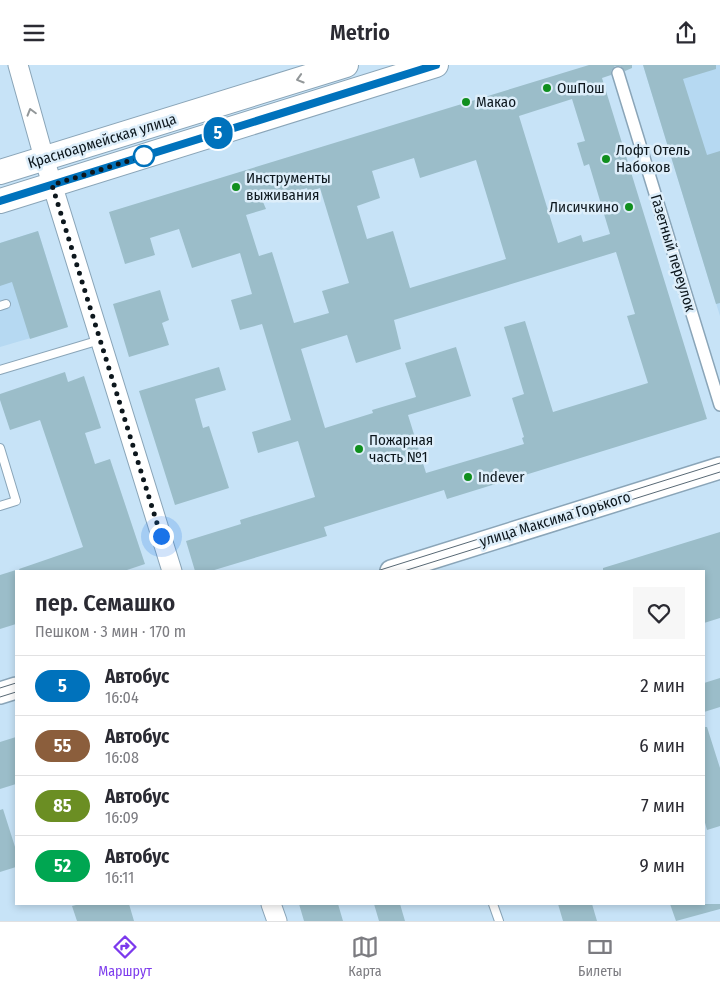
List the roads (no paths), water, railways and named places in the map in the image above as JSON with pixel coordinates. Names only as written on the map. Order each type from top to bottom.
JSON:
[{"type":"main road","name":"Красноармейская улица","points":[[0,172],[346,65]]},
{"type":"main road","name":"Красноармейская улица","points":[[0,201],[436,65]]},
{"type":"main road","name":"улица Максима Горького","points":[[394,570],[720,468]]},
{"type":"main road","points":[[0,693],[15,688]]},
{"type":"street","points":[[18,65],[44,159],[172,570]]},
{"type":"street","name":"Газетный переулок","points":[[618,73],[720,405]]},
{"type":"street","points":[[272,905],[277,921]]},
{"type":"lane","points":[[0,370],[100,340]]},
{"type":"lane","points":[[0,448],[16,501],[0,506]]},
{"type":"lane","points":[[493,905],[499,921]]},
{"type":"tram line","points":[[380,570],[720,463]]},
{"type":"tram line","points":[[407,570],[720,472]]},
{"type":"tram line","points":[[0,688],[15,683]]},
{"type":"tram line","points":[[0,697],[15,692]]},
{"type":"place","name":"ОшПош","points":[[547,88]]},
{"type":"place","name":"Макао","points":[[466,102]]},
{"type":"place","name":"Лофт Отель Набоков","points":[[606,159]]},
{"type":"place","name":"Инструменты выживания","points":[[236,187]]},
{"type":"place","name":"Лисичкино","points":[[629,207]]},
{"type":"place","name":"Пожарная часть №1","points":[[359,449]]},
{"type":"place","name":"Indever","points":[[468,477]]}]
